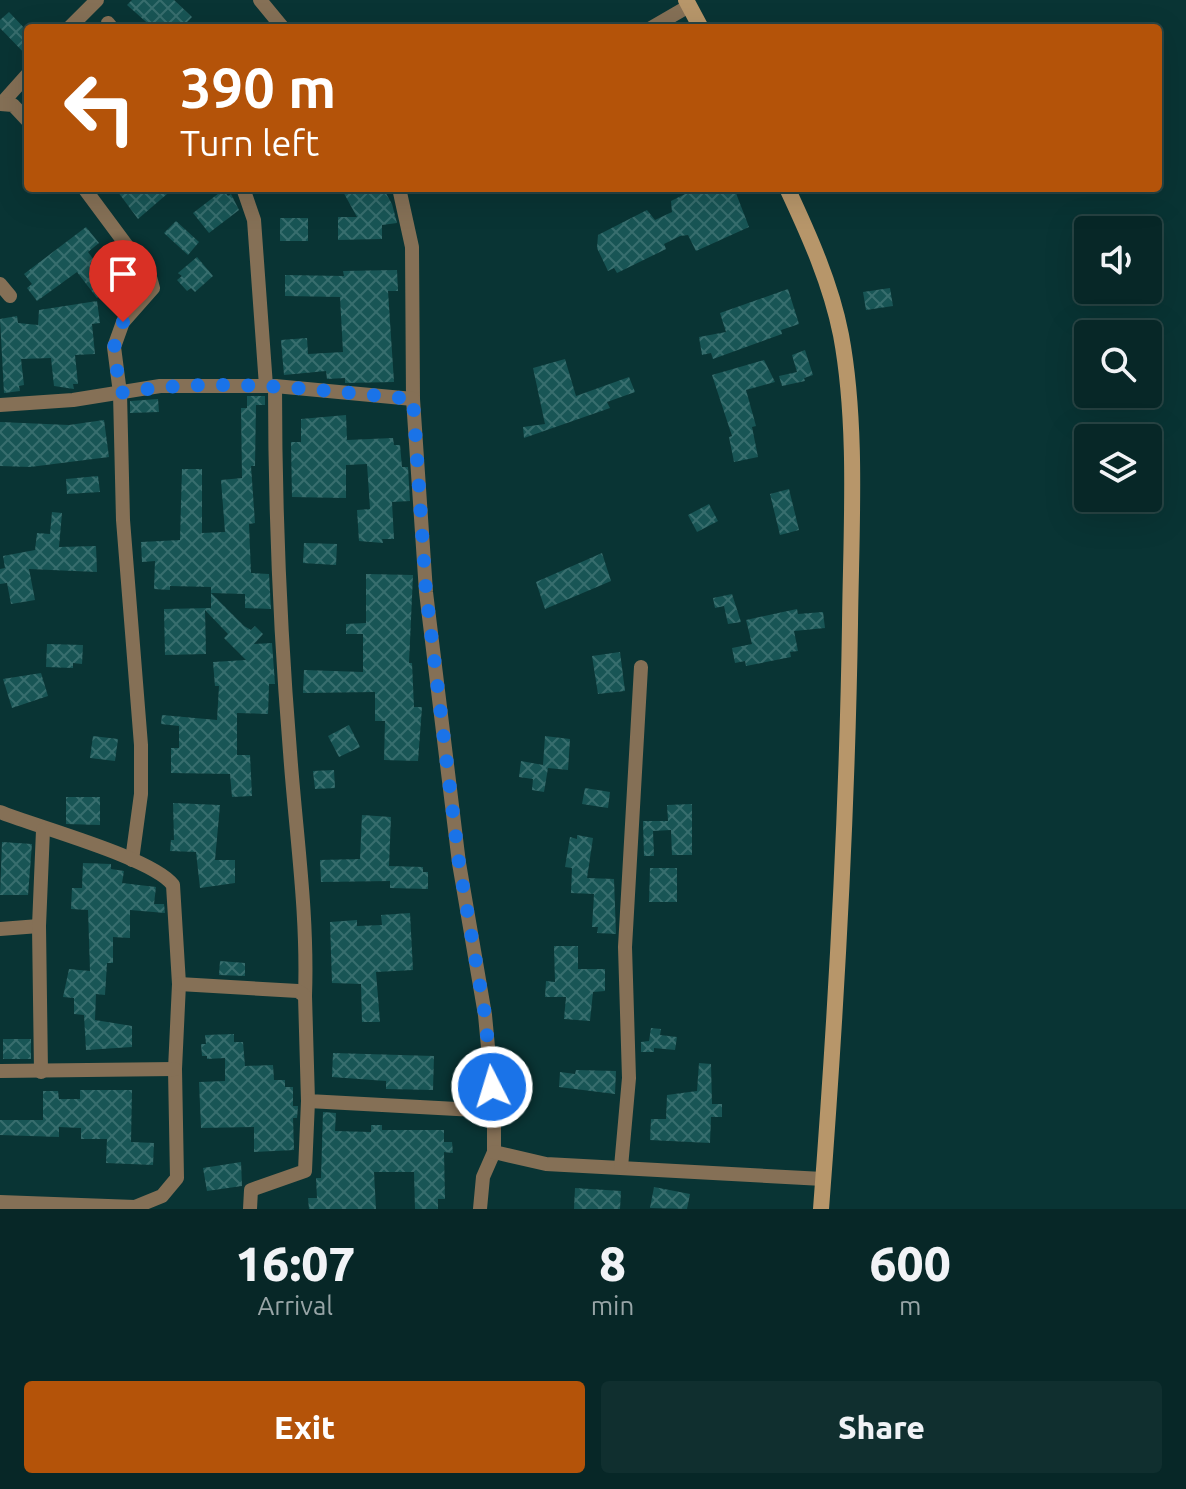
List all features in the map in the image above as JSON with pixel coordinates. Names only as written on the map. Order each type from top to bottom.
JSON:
[{"type":"main road","points":[[688,3],[699,24]]},
{"type":"main road","points":[[789,192],[826,284],[840,334],[848,387],[851,535],[848,722],[837,999],[821,1209]]},
{"type":"street","points":[[73,24],[97,0]]},
{"type":"street","points":[[260,0],[280,24]]},
{"type":"street","points":[[657,24],[688,3]]},
{"type":"street","points":[[1,104],[24,78]]},
{"type":"street","points":[[1,104],[13,105],[24,117]]},
{"type":"street","points":[[87,192],[150,277],[153,288],[117,335],[114,347],[120,393],[123,520],[141,745],[141,794],[132,860]]},
{"type":"street","points":[[244,192],[254,220],[270,386],[276,540],[292,783],[307,926],[308,1101],[305,1171],[251,1190],[250,1209]]},
{"type":"street","points":[[400,192],[412,247],[413,399],[426,592],[459,863],[485,1015],[494,1111],[494,1152],[483,1177],[480,1209]]},
{"type":"street","points":[[0,405],[160,386],[270,386],[413,399]]},
{"type":"street","points":[[621,1167],[629,1078],[625,947],[641,667]]},
{"type":"street","points":[[0,812],[132,860],[167,877],[173,885],[179,984],[175,1069],[177,1178],[162,1196],[135,1208],[0,1202]]},
{"type":"street","points":[[41,1072],[39,926],[43,830]]},
{"type":"street","points":[[0,929],[39,926]]},
{"type":"street","points":[[179,984],[298,991],[305,996]]},
{"type":"street","points":[[0,1071],[175,1069]]},
{"type":"street","points":[[308,1101],[494,1111]]},
{"type":"street","points":[[494,1152],[546,1164],[823,1179]]},
{"type":"building","points":[[132,0],[174,0],[192,17],[185,24],[148,24],[127,5]]},
{"type":"building","points":[[9,12],[24,28],[24,53],[0,28],[0,20]]},
{"type":"building","points":[[118,192],[165,192],[167,194],[138,219]]},
{"type":"building","points":[[220,192],[228,196],[231,194],[239,210],[209,233],[193,213]]},
{"type":"building","points":[[343,192],[385,192],[397,223],[382,225],[382,239],[338,240],[338,217],[357,217]]},
{"type":"building","points":[[689,192],[736,192],[749,227],[696,251],[688,235],[680,236],[664,244],[666,249],[617,273],[614,268],[608,271],[597,248],[598,235],[647,210],[655,220],[672,212],[671,201]]},
{"type":"building","points":[[280,218],[308,218],[308,241],[280,241]]},
{"type":"building","points":[[176,221],[199,242],[188,255],[164,233]]},
{"type":"building","points":[[86,227],[99,243],[88,252],[94,260],[91,262],[110,288],[97,298],[77,272],[37,301],[27,288],[32,284],[24,274]]},
{"type":"building","points":[[197,257],[213,276],[195,292],[191,288],[187,291],[177,280],[182,276],[178,273]]},
{"type":"building","points":[[397,270],[398,291],[388,291],[394,382],[345,383],[345,378],[327,379],[326,371],[284,375],[281,340],[307,338],[308,354],[343,352],[340,297],[285,296],[285,275],[344,276],[343,271]]},
{"type":"building","points":[[890,288],[893,306],[866,310],[863,292]]},
{"type":"building","points":[[788,289],[799,324],[781,330],[782,334],[713,359],[711,353],[702,355],[699,337],[726,332],[720,313]]},
{"type":"building","points":[[97,301],[100,323],[92,324],[95,354],[75,355],[78,384],[73,384],[74,389],[54,386],[51,358],[21,359],[24,385],[19,386],[20,391],[4,393],[0,319],[17,316],[18,323],[38,325],[39,310]]},
{"type":"building","points":[[805,350],[813,375],[804,378],[805,381],[782,386],[779,376],[797,372],[792,355]]},
{"type":"building","points":[[565,359],[576,396],[629,377],[635,392],[607,402],[610,408],[524,438],[523,427],[545,424],[533,368]]},
{"type":"building","points":[[764,360],[775,382],[746,390],[756,426],[752,427],[758,457],[734,462],[729,437],[732,436],[712,375]]},
{"type":"building","points":[[247,396],[265,396],[265,405],[256,405],[255,466],[251,466],[255,523],[249,524],[251,573],[269,574],[271,609],[245,608],[245,594],[211,593],[211,587],[170,586],[170,590],[154,589],[155,561],[142,562],[141,542],[180,540],[182,469],[202,469],[202,533],[225,532],[221,480],[242,478],[241,408],[247,408]]},
{"type":"building","points":[[158,399],[159,412],[130,413],[130,401]]},
{"type":"building","points":[[346,415],[347,440],[393,438],[394,445],[400,445],[402,467],[408,467],[410,501],[392,502],[394,539],[382,539],[383,543],[359,541],[357,510],[370,509],[367,464],[346,465],[346,498],[292,497],[291,442],[301,442],[301,419]]},
{"type":"building","points":[[104,420],[109,457],[30,467],[0,466],[0,422],[69,425]]},
{"type":"building","points":[[98,476],[100,492],[67,494],[66,479]]},
{"type":"building","points":[[789,489],[799,530],[780,535],[770,494]]},
{"type":"building","points":[[709,504],[718,521],[697,532],[688,515]]},
{"type":"building","points":[[52,512],[62,513],[59,547],[96,546],[97,572],[29,569],[35,600],[11,604],[7,583],[0,584],[0,569],[5,568],[3,556],[35,550],[37,533],[50,534]]},
{"type":"building","points":[[304,543],[337,544],[336,565],[303,563]]},
{"type":"building","points":[[602,553],[611,581],[545,609],[536,582]]},
{"type":"building","points":[[366,574],[413,575],[409,663],[412,663],[414,707],[422,707],[418,761],[384,760],[385,721],[375,721],[375,692],[303,693],[304,670],[363,672],[363,634],[346,634],[346,624],[366,623]]},
{"type":"building","points":[[211,593],[244,626],[251,630],[255,626],[263,634],[254,644],[272,643],[275,684],[269,684],[268,714],[237,713],[237,755],[250,755],[252,796],[232,797],[230,774],[171,773],[171,748],[179,748],[179,726],[161,724],[162,715],[217,720],[219,686],[215,686],[213,662],[246,660],[224,638],[228,634],[205,610],[206,654],[165,655],[164,609],[211,608]]},
{"type":"building","points":[[732,594],[741,622],[728,624],[724,606],[715,608],[713,598]]},
{"type":"building","points":[[797,609],[798,614],[823,612],[825,628],[794,631],[798,651],[790,652],[791,657],[746,666],[745,661],[735,663],[732,648],[752,644],[746,620]]},
{"type":"building","points":[[47,644],[83,645],[82,664],[73,663],[73,668],[46,667]]},
{"type":"building","points":[[620,652],[625,691],[598,694],[592,656]]},
{"type":"building","points":[[41,673],[48,696],[12,708],[3,679]]},
{"type":"building","points":[[349,725],[360,747],[339,757],[328,736]]},
{"type":"building","points":[[93,736],[118,739],[115,761],[90,758]]},
{"type":"building","points":[[545,736],[570,739],[568,770],[548,768],[544,792],[532,790],[533,779],[519,777],[521,761],[543,765]]},
{"type":"building","points":[[334,770],[335,788],[315,789],[313,771]]},
{"type":"building","points":[[585,788],[610,792],[608,808],[582,804]]},
{"type":"building","points":[[66,797],[100,797],[100,825],[66,824]]},
{"type":"building","points":[[173,803],[220,805],[215,860],[235,860],[235,883],[200,888],[196,852],[170,851],[171,840],[174,840]]},
{"type":"building","points":[[692,804],[692,855],[672,855],[671,830],[653,831],[654,856],[644,856],[643,821],[668,821],[667,805]]},
{"type":"building","points":[[362,815],[391,817],[389,866],[423,867],[423,872],[428,872],[428,889],[390,888],[390,881],[321,882],[320,860],[360,859]]},
{"type":"building","points":[[577,835],[593,838],[587,878],[614,879],[616,934],[597,933],[598,927],[592,927],[594,894],[571,893],[572,868],[565,867],[570,837],[577,839]]},
{"type":"building","points":[[2,842],[32,844],[28,895],[0,895]]},
{"type":"building","points":[[83,863],[111,864],[111,869],[124,871],[122,883],[156,887],[154,904],[164,904],[165,913],[130,910],[130,938],[113,937],[113,963],[107,963],[105,995],[96,994],[95,1020],[132,1026],[132,1047],[86,1050],[84,1015],[74,1014],[74,998],[63,997],[69,969],[90,971],[88,910],[71,909],[72,888],[82,888]]},
{"type":"building","points":[[650,868],[677,868],[677,902],[649,902]]},
{"type":"building","points":[[410,913],[413,970],[376,972],[380,1022],[362,1022],[361,984],[332,983],[330,922],[357,920],[357,926],[382,925],[381,915]]},
{"type":"building","points":[[554,946],[578,946],[578,969],[605,969],[605,991],[593,992],[590,1021],[564,1019],[566,997],[545,997],[546,981],[555,982]]},
{"type":"building","points":[[220,961],[245,963],[245,976],[219,975]]},
{"type":"building","points":[[651,1028],[661,1029],[660,1035],[677,1037],[675,1050],[654,1048],[654,1052],[641,1052],[641,1042],[649,1041]]},
{"type":"building","points":[[234,1034],[234,1042],[243,1042],[245,1066],[273,1065],[274,1080],[285,1080],[285,1087],[293,1087],[293,1106],[298,1106],[297,1118],[293,1118],[294,1150],[254,1152],[254,1127],[201,1128],[199,1082],[225,1081],[225,1058],[207,1059],[207,1056],[202,1056],[201,1044],[206,1044],[205,1035]]},
{"type":"building","points":[[3,1039],[31,1039],[31,1059],[3,1059]]},
{"type":"building","points":[[333,1053],[434,1056],[433,1090],[386,1089],[386,1081],[332,1077]]},
{"type":"building","points":[[699,1063],[711,1064],[712,1104],[722,1104],[722,1117],[711,1117],[710,1143],[650,1140],[651,1119],[666,1119],[667,1095],[697,1091]]},
{"type":"building","points":[[576,1070],[616,1071],[615,1094],[559,1087],[560,1072],[575,1074]]},
{"type":"building","points":[[80,1090],[132,1090],[131,1142],[154,1143],[153,1165],[106,1163],[107,1139],[81,1139],[81,1128],[59,1127],[59,1137],[0,1135],[0,1120],[43,1120],[43,1091],[58,1091],[59,1099],[80,1099]]},
{"type":"building","points":[[323,1112],[336,1113],[335,1131],[371,1132],[371,1125],[382,1125],[382,1130],[444,1130],[444,1142],[452,1142],[453,1153],[444,1152],[445,1199],[438,1199],[438,1209],[415,1209],[414,1172],[374,1172],[376,1209],[309,1209],[308,1198],[317,1198],[316,1178],[321,1178]]},
{"type":"building","points":[[241,1162],[242,1186],[207,1191],[203,1168]]},
{"type":"building","points":[[654,1187],[690,1194],[687,1209],[650,1208]]},
{"type":"building","points":[[575,1188],[621,1191],[620,1209],[574,1209]]},
{"type":"route","points":[[123,322],[114,347],[120,393],[160,386],[275,386],[413,399],[426,592],[459,863],[485,1015],[492,1087]]}]
